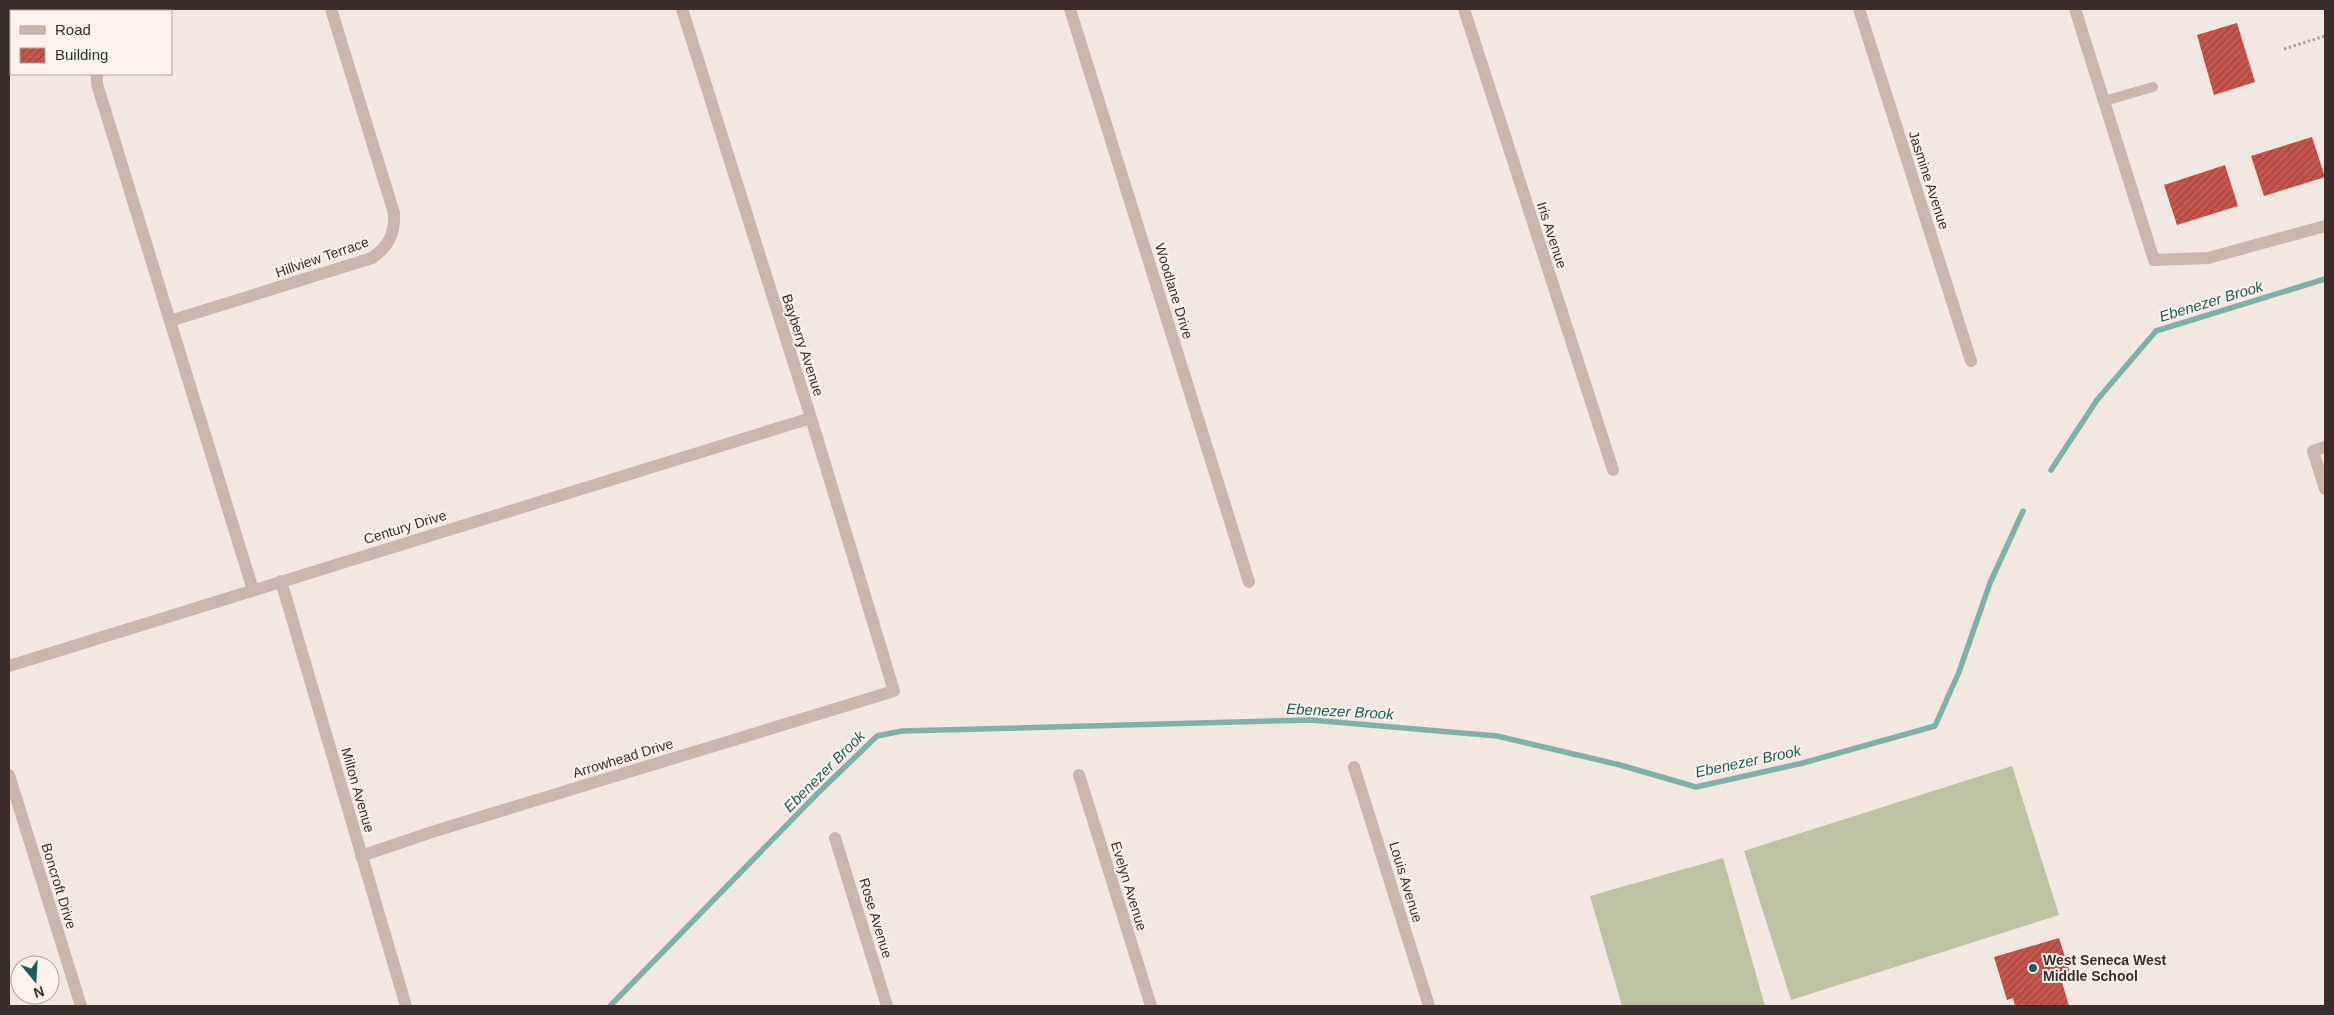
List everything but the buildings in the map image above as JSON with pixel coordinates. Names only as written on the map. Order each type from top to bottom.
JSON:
[{"type":"street","name":"Hillview Terrace","points":[[170,321],[372,258],[384,250],[391,239],[395,226],[394,213],[331,9]]},
{"type":"street","name":"Bayberry Avenue","points":[[682,9],[894,691]]},
{"type":"street","name":"Woodlane Drive","points":[[1070,9],[1249,582]]},
{"type":"street","name":"Iris Avenue","points":[[1464,9],[1613,470]]},
{"type":"street","name":"Jasmine Avenue","points":[[1858,9],[1971,361]]},
{"type":"street","points":[[2075,9],[2154,260],[2208,258],[2325,226]]},
{"type":"street","points":[[96,75],[97,84],[253,590]]},
{"type":"street","name":"Century Drive","points":[[9,666],[810,418]]},
{"type":"street","points":[[2325,447],[2313,451],[2325,489]]},
{"type":"street","name":"Milton Avenue","points":[[281,582],[406,1006]]},
{"type":"street","name":"Arrowhead Drive","points":[[361,856],[435,830],[894,691]]},
{"type":"street","name":"Louis Avenue","points":[[1354,767],[1429,1006]]},
{"type":"street","name":"Boncroft Drive","points":[[9,775],[81,1006]]},
{"type":"street","name":"Evelyn Avenue","points":[[1079,775],[1151,1006]]},
{"type":"street","name":"Rose Avenue","points":[[835,838],[887,1006]]},
{"type":"lane","points":[[2104,101],[2153,87]]},
{"type":"path","points":[[2284,49],[2325,36]]},
{"type":"green space","points":[[2012,766],[2059,915],[1791,1000],[1744,851]]},
{"type":"green space","points":[[1723,858],[1765,1006],[1622,1006],[1590,896]]},
{"type":"waterway","name":"Ebenezer Brook","points":[[2051,470],[2097,400],[2156,331],[2325,279]]},
{"type":"waterway","name":"Ebenezer Brook","points":[[610,1006],[817,794],[877,736],[902,731],[1311,720],[1497,736],[1620,765],[1696,787],[1803,763],[1935,726],[1959,672],[1990,583],[2023,511]]},
{"type":"place","name":"West Seneca West Middle School","points":[[2033,968]]}]
